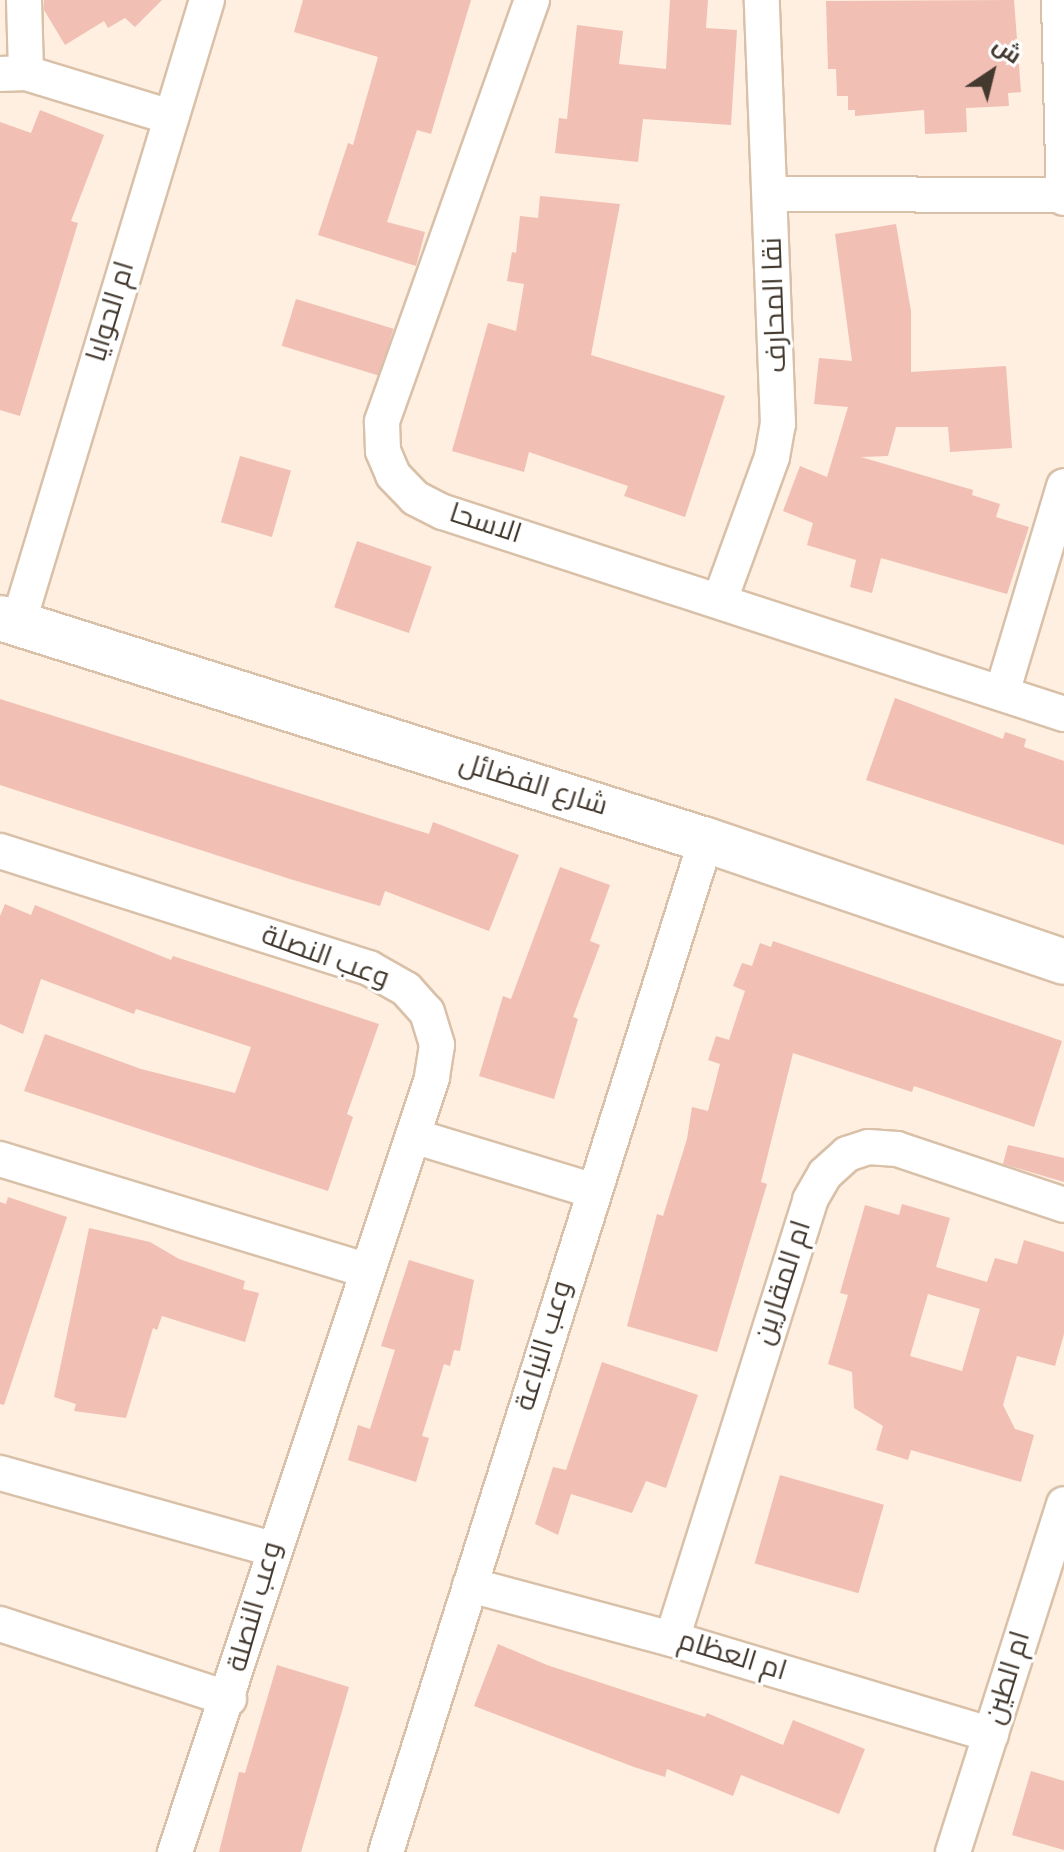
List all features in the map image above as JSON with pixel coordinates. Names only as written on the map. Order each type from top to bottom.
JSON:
[{"type":"street","points":[[24,0],[13,74],[171,117]]},
{"type":"street","name":"ام الحوايا","points":[[9,621],[207,0]]},
{"type":"street","name":"الاسحا","points":[[532,0],[382,422],[383,451],[393,475],[415,498],[443,512],[1064,714]]},
{"type":"street","name":"نقا المحارف","points":[[720,600],[772,457],[778,424],[772,194],[762,0]]},
{"type":"street","points":[[772,194],[1064,196],[1059,0]]},
{"type":"street","points":[[1002,693],[1064,486]]},
{"type":"street","name":"شارع الفضائل","points":[[9,621],[706,840],[1064,962]]},
{"type":"street","name":"وعب النباعة","points":[[386,1852],[706,840]]},
{"type":"street","name":"وعب النصلة","points":[[0,851],[369,968],[406,989],[427,1012],[437,1045],[413,1136],[273,1549],[229,1699],[175,1852]]},
{"type":"street","points":[[413,1136],[594,1191]]},
{"type":"street","name":"ام المقارين","points":[[672,1639],[810,1200],[825,1174],[847,1154],[868,1147],[897,1149],[1064,1205]]},
{"type":"street","points":[[0,1159],[366,1270]]},
{"type":"street","points":[[0,1473],[273,1549]]},
{"type":"street","name":"ام الطين","points":[[953,1852],[1064,1504]]},
{"type":"street","name":"ام العظام","points":[[470,1585],[672,1639],[991,1735]]},
{"type":"street","points":[[0,1624],[229,1699]]},
{"type":"building","points":[[44,0],[162,0],[135,27],[125,18],[108,28],[104,21],[65,45],[44,10]]},
{"type":"building","points":[[303,0],[471,0],[431,134],[417,130],[387,222],[425,232],[416,266],[318,235],[348,143],[353,145],[378,57],[294,32]]},
{"type":"building","points":[[670,0],[708,0],[706,28],[737,30],[731,125],[643,119],[638,162],[555,153],[559,118],[567,119],[577,25],[623,31],[619,64],[666,69]]},
{"type":"building","points":[[1014,0],[1021,92],[1008,93],[1009,106],[966,108],[967,132],[925,134],[924,110],[855,116],[855,110],[848,110],[848,96],[837,96],[836,69],[828,69],[826,1]]},
{"type":"building","points":[[40,110],[104,135],[71,221],[78,223],[20,416],[0,410],[0,122],[31,133]]},
{"type":"building","points":[[540,196],[620,204],[591,355],[725,396],[685,517],[624,496],[628,486],[529,452],[524,472],[452,451],[488,323],[516,331],[524,284],[507,281],[512,252],[516,253],[520,216],[538,218]]},
{"type":"building","points":[[896,224],[911,311],[911,372],[1006,366],[1012,448],[950,452],[948,427],[896,427],[888,456],[861,457],[973,490],[972,495],[1000,504],[996,517],[1029,527],[1007,594],[881,558],[872,593],[850,587],[856,560],[807,545],[813,523],[783,511],[800,466],[827,477],[848,407],[814,404],[819,358],[852,361],[835,234]]},
{"type":"building","points":[[296,299],[394,329],[379,376],[282,346]]},
{"type":"building","points":[[240,456],[291,471],[272,537],[221,522]]},
{"type":"building","points":[[357,541],[432,567],[409,633],[334,607]]},
{"type":"building","points":[[895,698],[1003,739],[1005,732],[1026,739],[1024,747],[1064,761],[1064,845],[866,780]]},
{"type":"building","points":[[0,699],[429,834],[433,822],[519,855],[489,931],[385,891],[380,906],[290,879],[0,785]]},
{"type":"building","points":[[560,867],[610,885],[590,941],[600,945],[573,1017],[578,1019],[554,1099],[479,1076],[503,996],[511,999]]},
{"type":"building","points":[[5,904],[31,915],[35,905],[171,960],[173,956],[379,1024],[347,1114],[353,1117],[328,1191],[24,1091],[45,1034],[141,1069],[235,1093],[251,1047],[136,1009],[134,1014],[41,979],[23,1034],[0,1024],[0,916]]},
{"type":"building","points":[[773,941],[1062,1041],[1034,1127],[914,1086],[912,1092],[793,1053],[761,1182],[767,1184],[717,1352],[627,1326],[657,1214],[663,1216],[687,1139],[692,1107],[708,1111],[720,1064],[708,1060],[716,1036],[729,1040],[745,991],[733,986],[742,963],[752,966],[760,943],[771,947]]},
{"type":"building","points":[[1008,1145],[1064,1158],[1064,1182],[1003,1164]]},
{"type":"building","points":[[8,1197],[67,1217],[4,1405],[0,1404],[0,1202],[6,1204]]},
{"type":"building","points":[[902,1204],[950,1218],[936,1267],[987,1282],[995,1258],[1017,1264],[1024,1240],[1064,1252],[1064,1334],[1055,1366],[1017,1356],[1003,1405],[1015,1429],[1034,1435],[1021,1482],[911,1450],[908,1460],[876,1450],[883,1426],[854,1408],[852,1372],[828,1364],[848,1295],[840,1293],[865,1205],[899,1215]],"holes":[[[928,1294],[980,1309],[962,1371],[910,1356]]]},
{"type":"building","points":[[89,1228],[150,1242],[179,1259],[245,1281],[243,1289],[259,1293],[245,1342],[162,1316],[157,1330],[153,1328],[126,1418],[74,1411],[76,1404],[54,1397]]},
{"type":"building","points":[[409,1260],[474,1280],[460,1351],[454,1350],[450,1366],[444,1364],[422,1436],[429,1438],[416,1482],[348,1460],[358,1425],[370,1429],[395,1350],[381,1346]]},
{"type":"building","points":[[602,1362],[698,1395],[666,1488],[646,1481],[632,1513],[571,1494],[558,1535],[535,1524],[553,1467],[566,1470]]},
{"type":"building","points":[[780,1475],[884,1505],[858,1593],[755,1563]]},
{"type":"building","points":[[498,1644],[547,1665],[705,1717],[707,1713],[783,1745],[793,1720],[865,1749],[839,1814],[741,1775],[733,1796],[667,1769],[665,1777],[474,1706]]},
{"type":"building","points":[[277,1665],[349,1687],[301,1852],[219,1852],[239,1772],[245,1773]]},
{"type":"building","points":[[1031,1771],[1064,1781],[1064,1850],[1012,1835]]}]
